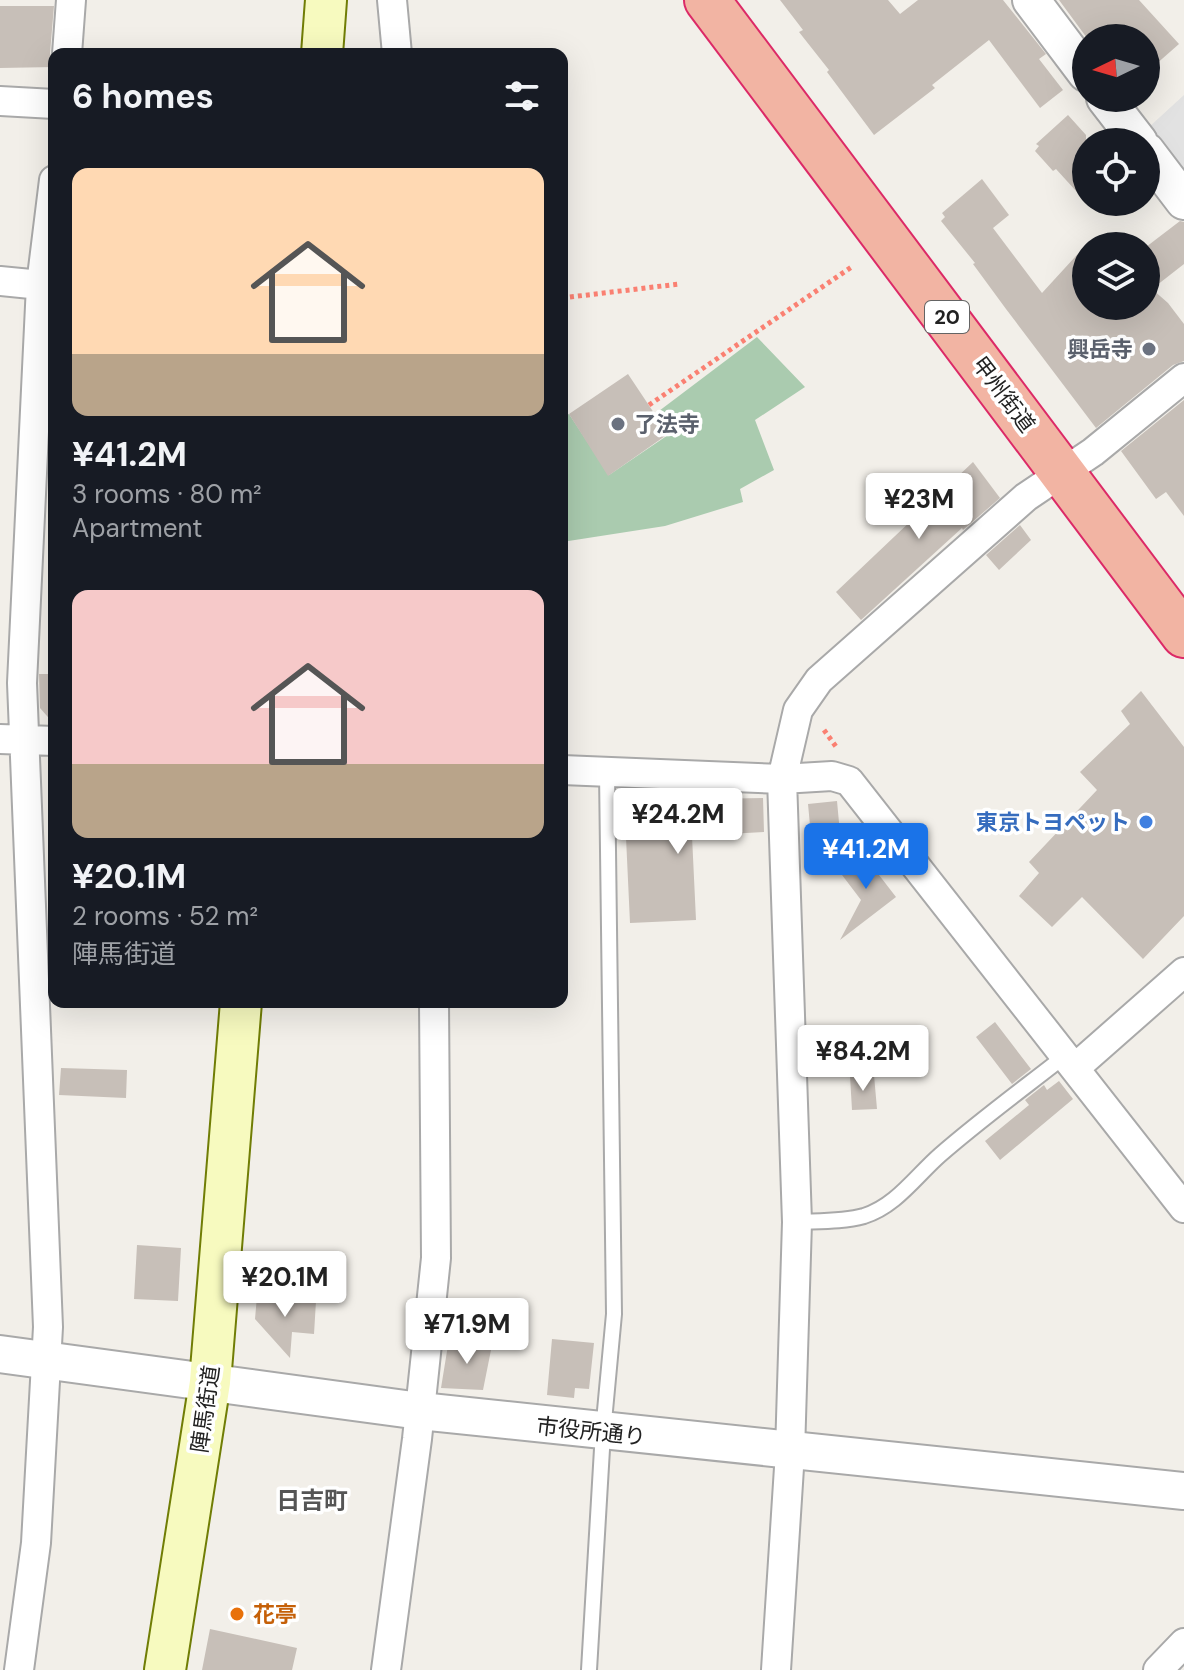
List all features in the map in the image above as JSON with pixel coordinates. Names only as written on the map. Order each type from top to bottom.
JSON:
[{"type":"highway","name":"甲州街道","points":[[711,1],[1184,635]]},
{"type":"main road","points":[[322,48],[326,0]]},
{"type":"main road","name":"陣馬街道","points":[[165,1670],[210,1382],[241,1008]]},
{"type":"street","points":[[67,48],[71,0]]},
{"type":"street","points":[[392,0],[396,48]]},
{"type":"street","points":[[1031,0],[1072,54]]},
{"type":"street","points":[[0,101],[48,104]]},
{"type":"street","points":[[1116,112],[1128,128]]},
{"type":"street","points":[[1160,169],[1184,201]]},
{"type":"street","points":[[19,1670],[36,1543],[48,1327],[26,801],[27,740],[22,683],[41,285],[48,228]]},
{"type":"street","points":[[0,281],[41,285]]},
{"type":"street","points":[[776,1670],[790,1452],[797,1222],[782,779],[798,710],[819,680],[1017,505],[1093,452],[1184,378]]},
{"type":"street","points":[[568,770],[782,779],[832,776],[849,781],[1184,1208]]},
{"type":"street","points":[[1070,1061],[1184,972]]},
{"type":"street","points":[[386,1670],[420,1411],[436,1258],[434,1008]]},
{"type":"street","name":"市役所通り","points":[[0,1354],[420,1411],[1184,1491]]},
{"type":"street","points":[[1158,1670],[1184,1644]]},
{"type":"lane","points":[[589,1670],[603,1432],[614,1314],[607,773]]},
{"type":"lane","points":[[797,1222],[866,1216],[887,1204],[939,1156],[1070,1061]]},
{"type":"path","points":[[649,405],[853,266]]},
{"type":"path","points":[[568,297],[679,284]]},
{"type":"path","points":[[819,680],[815,720],[847,760],[849,781]]},
{"type":"green space","points":[[757,337],[805,387],[755,420],[774,470],[740,489],[743,502],[665,526],[568,541],[568,414],[609,475],[668,435],[655,414]]},
{"type":"shaded area","points":[[1184,95],[1184,191],[1160,165],[1160,128],[1148,128]]},
{"type":"shaded area","points":[[694,792],[695,809],[623,810],[623,793]]},
{"type":"building","points":[[780,0],[888,0],[900,14],[918,0],[1003,0],[1046,54],[1039,59],[1063,90],[1040,108],[989,40],[932,85],[935,88],[874,135],[799,32],[803,30]]},
{"type":"building","points":[[1059,0],[1139,0],[1179,44],[1160,61],[1160,24],[1077,24]]},
{"type":"building","points":[[0,6],[54,6],[48,67],[0,68]]},
{"type":"building","points":[[1068,115],[1080,128],[1072,128],[1072,187],[1035,151],[1039,146],[1036,144]]},
{"type":"building","points":[[982,179],[1009,215],[993,228],[1042,293],[1072,260],[1072,320],[1160,320],[1160,296],[1184,324],[1184,361],[1173,365],[1096,428],[941,221],[945,217],[942,213]]},
{"type":"building","points":[[1180,221],[1184,222],[1184,264],[1160,283],[1160,236]]},
{"type":"building","name":"了法寺","points":[[628,374],[668,434],[608,476],[569,414]]},
{"type":"building","points":[[1184,400],[1184,516],[1166,492],[1156,499],[1121,451]]},
{"type":"building","points":[[973,462],[1000,498],[962,528],[861,620],[836,592]]},
{"type":"building","points":[[1020,525],[1031,540],[999,570],[986,555]]},
{"type":"building","points":[[39,674],[48,674],[48,717],[40,708]]},
{"type":"building","name":"東京トヨペット","points":[[1141,691],[1184,747],[1184,916],[1143,959],[1082,897],[1052,927],[1019,896],[1039,873],[1029,862],[1097,790],[1080,772],[1130,724],[1121,711]]},
{"type":"building","points":[[763,798],[764,832],[692,836],[696,920],[630,923],[625,816],[708,813],[707,799]]},
{"type":"building","points":[[837,801],[842,855],[813,857],[808,804]]},
{"type":"building","points":[[862,853],[896,897],[840,940],[861,900],[839,871]]},
{"type":"building","points":[[995,1022],[1031,1069],[1012,1084],[976,1037]]},
{"type":"building","points":[[61,1068],[127,1070],[126,1098],[59,1095]]},
{"type":"building","points":[[874,1075],[877,1109],[852,1110],[850,1076]]},
{"type":"building","points":[[1059,1081],[1073,1099],[1000,1160],[985,1141],[1029,1105],[1025,1100],[1044,1085],[1047,1090]]},
{"type":"building","points":[[137,1245],[181,1248],[178,1301],[134,1299]]},
{"type":"building","points":[[257,1296],[316,1301],[314,1334],[292,1332],[290,1358],[255,1319]]},
{"type":"building","points":[[552,1339],[594,1343],[589,1389],[575,1388],[574,1398],[547,1395]]},
{"type":"building","points":[[493,1340],[483,1390],[441,1388],[448,1345]]},
{"type":"building","points":[[210,1629],[297,1648],[292,1670],[202,1670]]},
{"type":"place","name":"興岳寺","points":[[1149,349]]},
{"type":"place","name":"了法寺","points":[[618,424]]},
{"type":"place","name":"東京トヨペット","points":[[1146,822]]},
{"type":"place","name":"花亭","points":[[237,1614]]},
{"type":"district","name":"日吉町","points":[[312,1501]]}]
